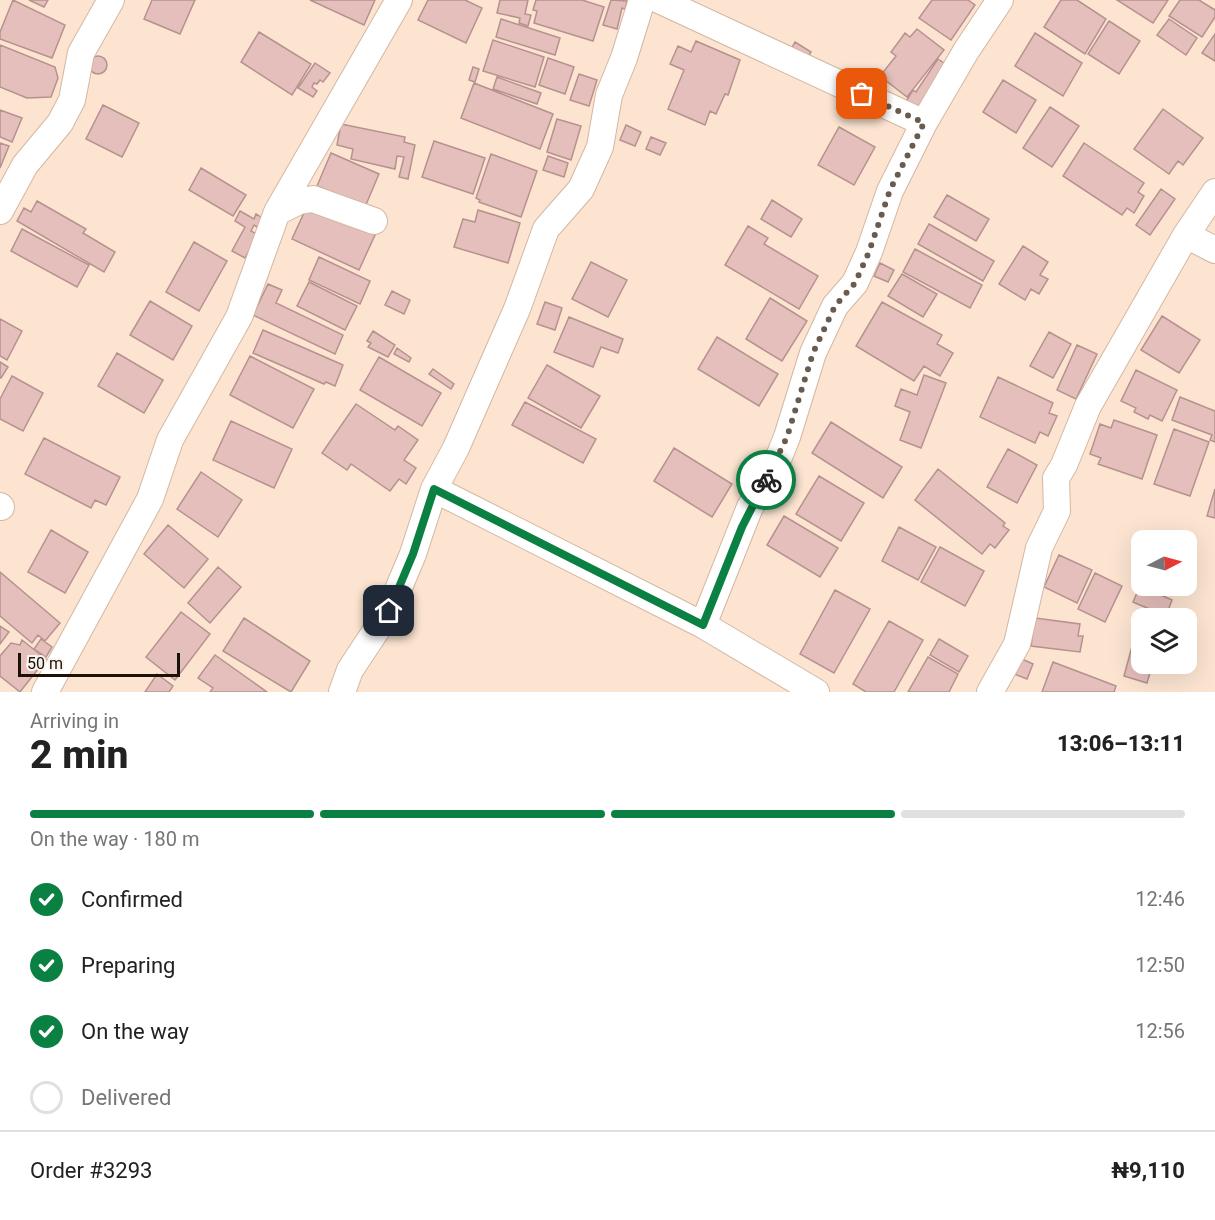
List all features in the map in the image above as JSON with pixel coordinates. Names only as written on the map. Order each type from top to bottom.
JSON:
[{"type":"street","points":[[0,211],[25,165],[60,123],[72,100],[81,53],[111,0]]},
{"type":"street","points":[[45,692],[150,499],[179,423],[214,365],[239,317],[277,212],[399,0]]},
{"type":"street","points":[[342,692],[350,670],[389,611],[413,554],[434,489],[456,448],[508,331],[546,229],[580,189],[600,147],[609,95],[624,58],[642,0]]},
{"type":"street","points":[[659,0],[924,123]]},
{"type":"street","points":[[703,625],[746,517],[776,464],[787,437],[813,353],[835,306],[855,283],[869,252],[890,190],[924,123],[966,51],[1000,0]]},
{"type":"street","points":[[990,692],[1017,644],[1039,548],[1057,511],[1056,478],[1064,465],[1088,406],[1186,235],[1215,192]]},
{"type":"street","points":[[277,212],[299,201],[313,200],[374,221]]},
{"type":"street","points":[[1186,235],[1215,249]]},
{"type":"street","points":[[434,489],[703,625],[816,692]]},
{"type":"building","points":[[13,0],[65,25],[52,58],[0,39],[0,32]]},
{"type":"building","points":[[29,0],[48,0],[44,7]]},
{"type":"building","points":[[152,0],[195,0],[180,34],[144,19]]},
{"type":"building","points":[[310,0],[375,0],[364,25]]},
{"type":"building","points":[[428,0],[465,0],[482,8],[466,43],[418,20]]},
{"type":"building","points":[[500,0],[528,0],[525,14],[531,15],[528,26],[519,23],[520,18],[497,13]]},
{"type":"building","points":[[536,0],[582,0],[604,7],[593,41],[534,23],[537,11],[533,10]]},
{"type":"building","points":[[611,0],[627,1],[625,9],[622,8],[617,29],[603,25]]},
{"type":"building","points":[[932,0],[968,0],[975,5],[951,40],[919,18]]},
{"type":"building","points":[[1061,0],[1077,0],[1106,19],[1085,54],[1044,27]]},
{"type":"building","points":[[1117,0],[1168,0],[1153,23]]},
{"type":"building","points":[[1180,0],[1199,0],[1215,10],[1215,17],[1202,37],[1169,16]]},
{"type":"building","points":[[501,19],[560,38],[555,55],[496,37]]},
{"type":"building","points":[[1169,19],[1197,38],[1186,55],[1157,35]]},
{"type":"building","points":[[1109,21],[1140,41],[1119,74],[1088,54]]},
{"type":"building","points":[[917,29],[944,50],[907,97],[880,76],[896,56],[891,52],[905,33],[910,37]]},
{"type":"building","points":[[259,32],[311,64],[292,95],[241,62]]},
{"type":"building","points":[[1035,33],[1082,63],[1063,96],[1015,66]]},
{"type":"building","points":[[1215,34],[1215,61],[1202,53]]},
{"type":"building","points":[[493,40],[544,57],[535,87],[483,71]]},
{"type":"building","points":[[696,41],[740,60],[728,95],[725,94],[716,114],[710,111],[705,125],[668,109],[684,70],[670,64],[678,46],[691,52]]},
{"type":"building","points":[[795,42],[811,52],[806,60],[790,51]]},
{"type":"building","points":[[0,45],[55,67],[58,78],[51,97],[27,98],[0,87]]},
{"type":"building","points":[[98,56],[106,61],[107,65],[102,73],[98,74],[90,69],[89,65],[94,57]]},
{"type":"building","points":[[548,58],[574,67],[565,94],[539,85]]},
{"type":"building","points":[[938,59],[950,67],[919,113],[905,103],[913,90],[916,92]]},
{"type":"building","points":[[315,63],[330,73],[323,82],[320,80],[317,84],[314,83],[312,87],[317,91],[313,97],[298,88]]},
{"type":"building","points":[[473,67],[479,69],[475,82],[469,80]]},
{"type":"building","points":[[579,74],[597,80],[589,106],[570,100]]},
{"type":"building","points":[[497,77],[541,93],[537,104],[493,89]]},
{"type":"building","points":[[1003,80],[1036,100],[1016,133],[983,112]]},
{"type":"building","points":[[474,83],[553,114],[540,149],[461,118]]},
{"type":"building","points":[[103,105],[139,123],[122,157],[86,139]]},
{"type":"building","points":[[1050,107],[1079,126],[1052,167],[1023,148]]},
{"type":"building","points":[[1163,109],[1203,138],[1183,165],[1178,161],[1169,174],[1134,149]]},
{"type":"building","points":[[0,110],[22,118],[12,142],[0,137]]},
{"type":"building","points":[[557,119],[581,126],[571,160],[547,152]]},
{"type":"building","points":[[341,124],[405,137],[404,142],[415,145],[408,179],[399,177],[404,157],[397,156],[395,169],[351,159],[353,149],[337,145]]},
{"type":"building","points":[[626,125],[641,132],[635,146],[620,140]]},
{"type":"building","points":[[839,127],[875,147],[854,185],[818,165]]},
{"type":"building","points":[[651,137],[666,143],[660,155],[646,149]]},
{"type":"building","points":[[434,141],[485,158],[473,194],[422,177]]},
{"type":"building","points":[[0,143],[9,146],[0,168]]},
{"type":"building","points":[[1084,143],[1144,183],[1138,192],[1144,196],[1134,213],[1127,208],[1122,215],[1063,176]]},
{"type":"building","points":[[331,153],[379,174],[365,207],[317,186]]},
{"type":"building","points":[[491,154],[537,171],[521,217],[479,202],[480,200],[476,198]]},
{"type":"building","points":[[548,156],[568,163],[564,177],[543,170]]},
{"type":"building","points":[[201,168],[246,195],[233,216],[189,190]]},
{"type":"building","points":[[1161,189],[1175,199],[1150,235],[1136,225]]},
{"type":"building","points":[[947,195],[989,219],[976,241],[934,217]]},
{"type":"building","points":[[772,200],[802,219],[791,237],[761,219]]},
{"type":"building","points":[[37,201],[86,229],[83,233],[115,252],[104,272],[17,221],[24,208],[31,212]]},
{"type":"building","points":[[308,204],[375,235],[359,270],[292,239]]},
{"type":"building","points":[[478,210],[520,223],[508,263],[454,247],[463,219],[475,222]]},
{"type":"building","points":[[240,211],[254,219],[256,214],[265,220],[260,229],[254,225],[251,231],[258,235],[245,258],[232,251],[245,227],[235,221]]},
{"type":"building","points":[[929,224],[994,261],[983,281],[918,244]]},
{"type":"building","points":[[748,226],[768,238],[764,244],[818,276],[799,309],[725,265]]},
{"type":"building","points":[[22,229],[89,265],[77,287],[11,251]]},
{"type":"building","points":[[194,242],[227,261],[199,311],[166,292]]},
{"type":"building","points":[[1023,246],[1048,262],[1040,275],[1048,279],[1039,294],[1031,289],[1025,300],[999,284]]},
{"type":"building","points":[[915,249],[982,285],[970,308],[903,272]]},
{"type":"building","points":[[319,257],[370,281],[360,304],[309,280]]},
{"type":"building","points":[[591,262],[627,280],[608,317],[572,299]]},
{"type":"building","points":[[880,263],[894,270],[888,282],[874,276]]},
{"type":"building","points":[[902,274],[937,294],[923,317],[888,296]]},
{"type":"building","points":[[309,282],[357,306],[345,330],[297,306]]},
{"type":"building","points":[[268,284],[282,290],[276,303],[343,335],[335,354],[253,315]]},
{"type":"building","points":[[392,291],[410,300],[404,314],[385,305]]},
{"type":"building","points":[[770,298],[807,321],[782,361],[746,339]]},
{"type":"building","points":[[150,301],[192,326],[173,360],[130,335]]},
{"type":"building","points":[[545,302],[562,308],[555,330],[537,324]]},
{"type":"building","points":[[882,302],[942,335],[937,344],[953,353],[940,376],[924,366],[914,381],[856,346]]},
{"type":"building","points":[[1162,316],[1200,340],[1179,373],[1141,350]]},
{"type":"building","points":[[569,317],[623,339],[618,353],[601,347],[593,367],[554,352]]},
{"type":"building","points":[[0,319],[22,331],[7,360],[0,356]]},
{"type":"building","points":[[263,330],[343,365],[335,386],[326,382],[324,384],[253,353]]},
{"type":"building","points":[[373,331],[395,345],[388,357],[368,347],[371,343],[367,341]]},
{"type":"building","points":[[1049,332],[1071,344],[1053,378],[1030,366]]},
{"type":"building","points":[[717,337],[778,374],[759,406],[698,369]]},
{"type":"building","points":[[1077,345],[1097,354],[1076,399],[1057,390]]},
{"type":"building","points":[[397,348],[411,358],[409,362],[394,354]]},
{"type":"building","points":[[117,353],[163,380],[144,413],[98,386]]},
{"type":"building","points":[[250,356],[314,389],[293,428],[230,395]]},
{"type":"building","points":[[379,357],[441,393],[422,426],[360,390]]},
{"type":"building","points":[[0,362],[8,367],[1,378],[0,378]]},
{"type":"building","points":[[547,365],[600,396],[581,428],[528,398]]},
{"type":"building","points":[[433,369],[454,384],[451,389],[429,374]]},
{"type":"building","points":[[1136,370],[1177,390],[1162,421],[1150,415],[1148,419],[1134,412],[1136,408],[1121,401]]},
{"type":"building","points":[[924,375],[946,383],[921,448],[900,440],[910,412],[895,406],[901,389],[917,395]]},
{"type":"building","points":[[12,376],[43,393],[23,431],[0,419],[0,399]]},
{"type":"building","points":[[998,377],[1053,403],[1049,413],[1057,416],[1048,436],[1040,432],[1035,443],[980,417]]},
{"type":"building","points":[[1180,397],[1215,411],[1215,442],[1210,440],[1212,435],[1172,420]]},
{"type":"building","points":[[525,402],[596,439],[583,463],[512,425]]},
{"type":"building","points":[[356,404],[395,430],[398,426],[418,440],[404,460],[416,468],[406,484],[399,479],[390,491],[351,464],[347,470],[322,453]]},
{"type":"building","points":[[1114,420],[1157,435],[1142,479],[1098,464],[1101,458],[1090,454],[1100,424],[1111,428]]},
{"type":"building","points":[[231,421],[292,449],[274,488],[213,460]]},
{"type":"building","points":[[831,422],[902,467],[883,498],[812,453]]},
{"type":"building","points":[[1174,429],[1209,442],[1190,496],[1154,484]]},
{"type":"building","points":[[44,438],[120,477],[106,505],[95,500],[91,508],[25,474]]},
{"type":"building","points":[[674,448],[732,484],[712,517],[654,481]]},
{"type":"building","points":[[1008,449],[1037,465],[1017,503],[987,487]]},
{"type":"building","points":[[938,469],[1005,523],[1003,526],[1009,530],[995,548],[990,544],[982,554],[915,500]]},
{"type":"building","points":[[201,472],[242,500],[218,537],[177,509]]},
{"type":"building","points":[[819,476],[864,503],[841,541],[796,514]]},
{"type":"building","points":[[1215,489],[1215,518],[1207,516]]},
{"type":"building","points":[[784,516],[838,548],[820,577],[767,545]]},
{"type":"building","points":[[168,525],[208,559],[184,588],[144,554]]},
{"type":"building","points":[[899,527],[936,547],[918,580],[882,561]]},
{"type":"building","points":[[51,530],[88,552],[65,593],[28,572]]},
{"type":"building","points":[[940,547],[984,571],[965,606],[921,582]]},
{"type":"building","points":[[1059,555],[1092,570],[1077,603],[1044,587]]},
{"type":"building","points":[[218,567],[241,587],[210,623],[188,603]]},
{"type":"building","points":[[0,572],[60,623],[45,641],[38,635],[32,643],[0,616]]},
{"type":"building","points":[[1095,573],[1122,586],[1105,622],[1078,609]]},
{"type":"building","points":[[835,590],[870,609],[834,673],[800,654]]},
{"type":"building","points":[[1136,596],[1163,596],[1172,600],[1169,608],[1147,608],[1133,602]]},
{"type":"building","points":[[181,612],[210,634],[175,680],[146,657]]},
{"type":"building","points":[[244,618],[310,661],[291,692],[223,651]]},
{"type":"building","points":[[1035,618],[1080,624],[1078,636],[1083,636],[1080,652],[1031,646]]},
{"type":"building","points":[[889,621],[923,640],[894,692],[866,692],[853,684]]},
{"type":"building","points":[[0,626],[9,632],[0,644]]},
{"type":"building","points":[[41,639],[52,647],[46,657],[34,649]]},
{"type":"building","points":[[939,639],[968,656],[959,672],[930,655]]},
{"type":"building","points":[[22,640],[46,659],[20,692],[0,676],[0,656],[11,643],[20,645]]},
{"type":"building","points":[[1131,650],[1131,674],[1150,674],[1147,683],[1124,676]]},
{"type":"building","points":[[215,655],[267,692],[210,692],[213,688],[198,678]]},
{"type":"building","points":[[1015,656],[1033,664],[1027,679],[1009,672]]},
{"type":"building","points":[[928,657],[958,674],[949,692],[908,692]]},
{"type":"building","points":[[1053,662],[1116,686],[1114,692],[1042,692]]},
{"type":"building","points":[[157,674],[173,686],[169,692],[145,692]]},
{"type":"way so far","points":[[766,480],[776,464],[787,437],[813,353],[835,306],[855,283],[869,252],[890,190],[924,123],[862,94]]},
{"type":"route","points":[[389,611],[413,554],[434,489],[703,625],[750,507],[766,480]]}]
